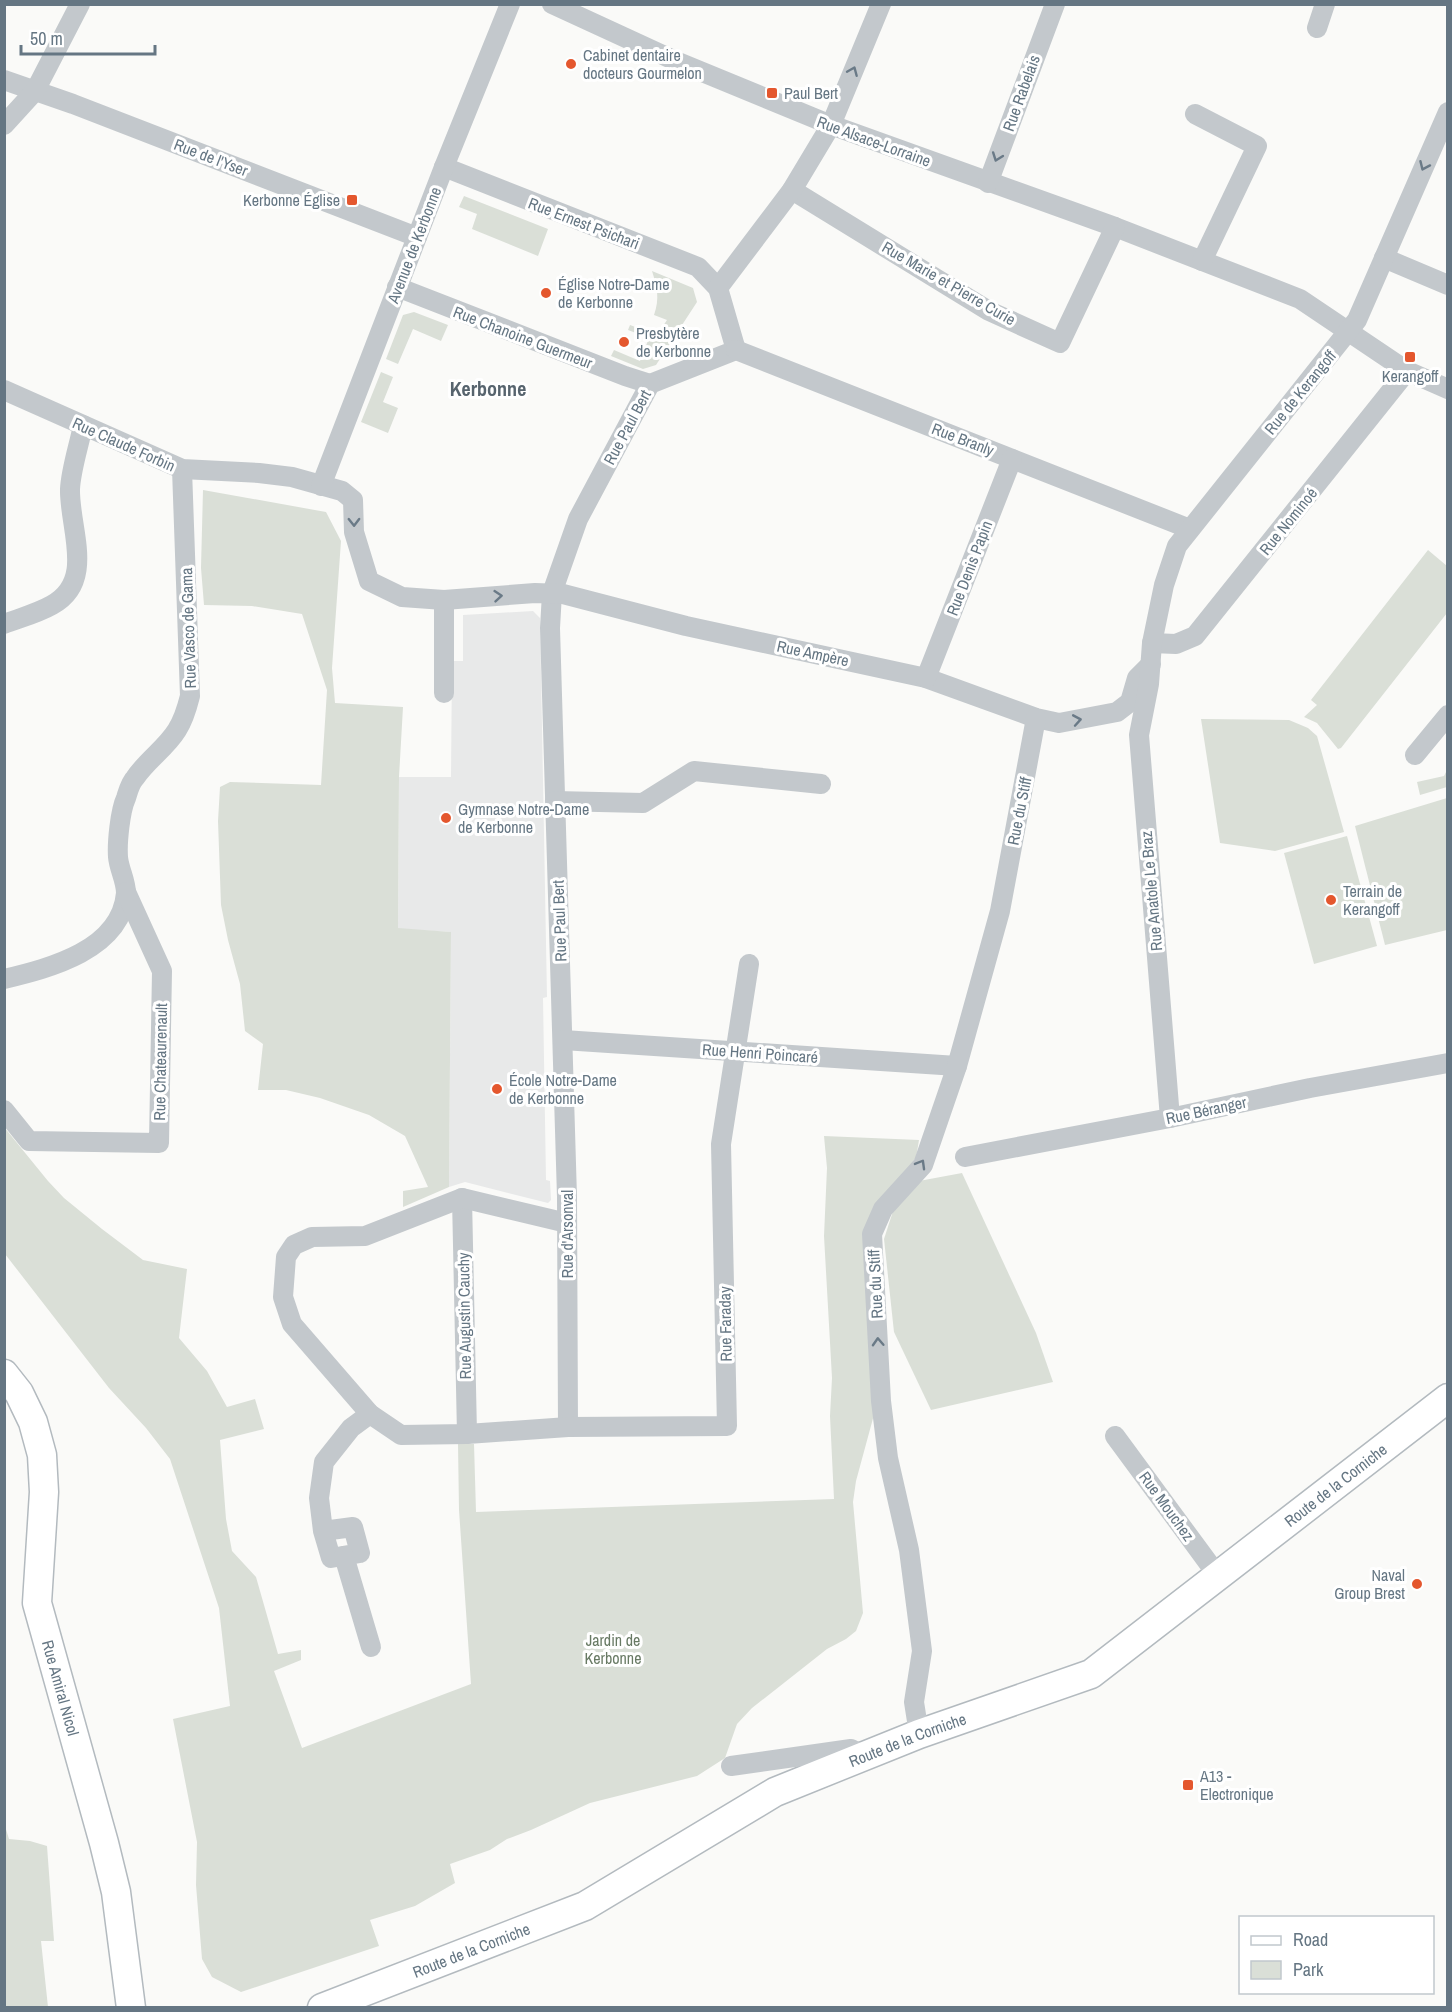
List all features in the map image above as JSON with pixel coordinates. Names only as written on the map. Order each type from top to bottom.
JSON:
[{"type":"street","points":[[4,124],[35,91],[80,4]]},
{"type":"street","name":"Avenue de Kerbonne","points":[[321,486],[444,167],[510,4]]},
{"type":"street","name":"Rue Alsace-Lorraine","points":[[552,4],[678,62],[831,125],[1116,227],[1300,299],[1407,371],[1448,389]]},
{"type":"street","points":[[736,350],[718,288],[792,190],[831,125],[881,4]]},
{"type":"street","name":"Rue Rabelais","points":[[988,183],[1055,4]]},
{"type":"street","points":[[1317,28],[1325,4]]},
{"type":"street","name":"Rue de l'Yser","points":[[4,80],[417,237]]},
{"type":"street","name":"Rue de Kerangoff","points":[[1151,664],[1152,644],[1164,585],[1177,546],[1357,320],[1448,112]]},
{"type":"street","points":[[1195,114],[1257,146],[1202,261]]},
{"type":"street","name":"Rue Ernest Psichari","points":[[444,167],[698,267],[718,288]]},
{"type":"street","name":"Rue Marie et Pierre Curie","points":[[792,190],[989,311],[1060,343],[1116,227]]},
{"type":"street","points":[[1384,258],[1448,285]]},
{"type":"street","name":"Rue Chanoine Guermeur","points":[[397,287],[624,376],[650,384]]},
{"type":"street","name":"Rue Paul Bert","points":[[563,1040],[550,628],[552,593],[578,519],[650,384],[736,350]]},
{"type":"street","name":"Rue Branly","points":[[736,350],[1190,529]]},
{"type":"street","name":"Rue Nominoé","points":[[1152,644],[1176,644],[1195,636],[1407,371]]},
{"type":"street","name":"Rue Claude Forbin","points":[[4,390],[182,469],[292,477],[321,486]]},
{"type":"street","points":[[4,624],[52,605],[73,585],[78,570],[78,555],[70,489],[83,425]]},
{"type":"street","name":"Rue Denis Papin","points":[[926,678],[1012,459]]},
{"type":"street","name":"Rue Vasco de Gama","points":[[126,892],[118,857],[123,804],[134,778],[176,732],[185,715],[190,696],[182,469]]},
{"type":"street","name":"Rue Ampère","points":[[321,486],[342,491],[353,500],[354,532],[369,581],[402,597],[444,600],[552,593],[686,626],[926,678],[1036,718],[1059,723],[1117,712],[1130,702],[1137,678],[1151,664]]},
{"type":"street","points":[[444,600],[444,693]]},
{"type":"street","name":"Rue Anatole Le Braz","points":[[1151,664],[1139,735],[1170,1118]]},
{"type":"street","points":[[1415,755],[1448,714]]},
{"type":"street","name":"Rue du Stiff","points":[[919,1734],[914,1702],[922,1650],[909,1550],[888,1458],[881,1401],[872,1234],[883,1209],[923,1165],[957,1066],[1000,912],[1036,718]]},
{"type":"street","points":[[555,801],[643,803],[694,771],[821,784]]},
{"type":"street","points":[[4,980],[28,974],[83,953],[99,942],[112,927],[121,910],[126,892]]},
{"type":"street","name":"Rue Chateaurenault","points":[[4,1110],[29,1141],[159,1143],[162,970],[126,892]]},
{"type":"street","name":"Rue Faraday","points":[[462,1198],[365,1236],[312,1237],[294,1245],[286,1257],[283,1297],[292,1324],[370,1414],[401,1435],[467,1434],[568,1427],[728,1426],[722,1144],[748,964]]},
{"type":"street","name":"Rue Henri Poincaré","points":[[563,1040],[957,1066]]},
{"type":"street","name":"Rue d'Arsonval","points":[[563,1040],[568,1427]]},
{"type":"street","name":"Rue Béranger","points":[[965,1157],[1170,1118],[1310,1088],[1448,1063]]},
{"type":"street","points":[[462,1198],[567,1222]]},
{"type":"street","name":"Rue Augustin Cauchy","points":[[462,1198],[467,1434]]},
{"type":"street","name":"Rue Amiral Nicol","points":[[4,1374],[19,1394],[33,1422],[42,1455],[44,1492],[37,1603],[116,1892],[131,2007]]},
{"type":"street","name":"Route de la Corniche","points":[[322,2007],[585,1906],[775,1792],[919,1734],[1091,1674],[1448,1398]]},
{"type":"street","points":[[323,1531],[353,1527],[360,1553],[331,1558],[323,1531],[318,1498],[324,1462],[351,1428],[370,1414]]},
{"type":"street","name":"Rue Mouchez","points":[[1116,1436],[1218,1576]]},
{"type":"street","points":[[344,1556],[371,1647]]},
{"type":"street","points":[[731,1766],[851,1749],[866,1756]]},
{"type":"shaded area","points":[[533,611],[540,618],[547,997],[543,998],[546,1180],[550,1181],[551,1200],[548,1203],[465,1182],[449,1187],[451,932],[398,929],[399,777],[451,777],[452,661],[463,661],[463,615]]},
{"type":"green space","points":[[464,196],[548,229],[538,256],[472,229],[477,214],[459,207]]},
{"type":"green space","points":[[652,271],[693,288],[697,302],[656,365],[643,369],[611,356],[614,350],[640,361],[649,338],[628,330],[630,325],[657,335],[667,320],[654,315],[657,293]]},
{"type":"green space","points":[[414,312],[448,325],[441,341],[413,329],[398,364],[386,359],[403,315]]},
{"type":"green space","points":[[381,372],[393,377],[383,402],[398,408],[388,433],[361,422]]},
{"type":"green space","points":[[203,490],[326,512],[341,541],[332,668],[335,703],[403,707],[399,777],[398,928],[451,932],[449,1187],[403,1207],[403,1191],[428,1187],[405,1136],[369,1115],[320,1098],[286,1090],[258,1090],[263,1044],[245,1031],[240,984],[221,905],[218,821],[220,787],[230,782],[321,785],[327,690],[302,614],[252,606],[204,605],[201,568]]},
{"type":"green space","points":[[1428,550],[1447,566],[1447,613],[1338,749],[1317,723],[1304,717],[1317,705],[1311,700]]},
{"type":"green space","points":[[1201,719],[1289,720],[1308,728],[1317,736],[1344,832],[1275,851],[1220,843]]},
{"type":"green space","points":[[1447,770],[1447,787],[1420,795],[1417,782],[1444,776]]},
{"type":"green space","points":[[1447,798],[1447,930],[1385,945],[1355,826]]},
{"type":"green space","name":"Terrain de Kerangoff","points":[[1347,836],[1377,946],[1314,964],[1284,853]]},
{"type":"green space","name":"Jardin de Kerbonne","points":[[4,1127],[64,1198],[102,1229],[143,1260],[187,1269],[179,1338],[207,1371],[227,1407],[255,1399],[264,1429],[220,1440],[226,1519],[232,1551],[256,1577],[278,1654],[301,1650],[301,1660],[274,1671],[302,1748],[471,1684],[459,1510],[458,1444],[474,1444],[476,1512],[834,1499],[830,1416],[832,1378],[824,1236],[827,1168],[824,1136],[919,1140],[916,1158],[880,1203],[875,1411],[856,1481],[853,1502],[863,1613],[856,1631],[827,1649],[752,1708],[737,1724],[725,1758],[697,1776],[590,1803],[507,1839],[490,1850],[450,1864],[455,1883],[415,1906],[370,1920],[379,1946],[241,1992],[212,1977],[202,1959],[196,1885],[197,1842],[173,1719],[230,1706],[219,1608],[170,1459],[146,1428],[109,1388],[5,1254]]},
{"type":"green space","points":[[962,1173],[1036,1333],[1053,1382],[931,1410],[894,1332],[884,1239],[894,1208],[919,1181]]},
{"type":"green space","points":[[4,1823],[9,1839],[30,1841],[47,1846],[54,1941],[41,1941],[48,2007],[5,2007]]},
{"type":"place","name":"Cabinet dentaire docteurs Gourmelon","points":[[571,64]]},
{"type":"place","name":"Paul Bert","points":[[772,93]]},
{"type":"place","name":"Kerbonne Église","points":[[352,200]]},
{"type":"place","name":"Église Notre-Dame de Kerbonne","points":[[546,293]]},
{"type":"place","name":"Presbytère de Kerbonne","points":[[624,342]]},
{"type":"place","name":"Kerangoff","points":[[1410,357]]},
{"type":"place","name":"Gymnase Notre-Dame de Kerbonne","points":[[446,818]]},
{"type":"place","name":"Terrain de Kerangoff","points":[[1331,900]]},
{"type":"place","name":"École Notre-Dame de Kerbonne","points":[[497,1089]]},
{"type":"place","name":"Naval Group Brest","points":[[1417,1584]]},
{"type":"place","name":"A13 - Electronique","points":[[1188,1785]]},
{"type":"district","name":"Kerbonne","points":[[488,388]]}]
